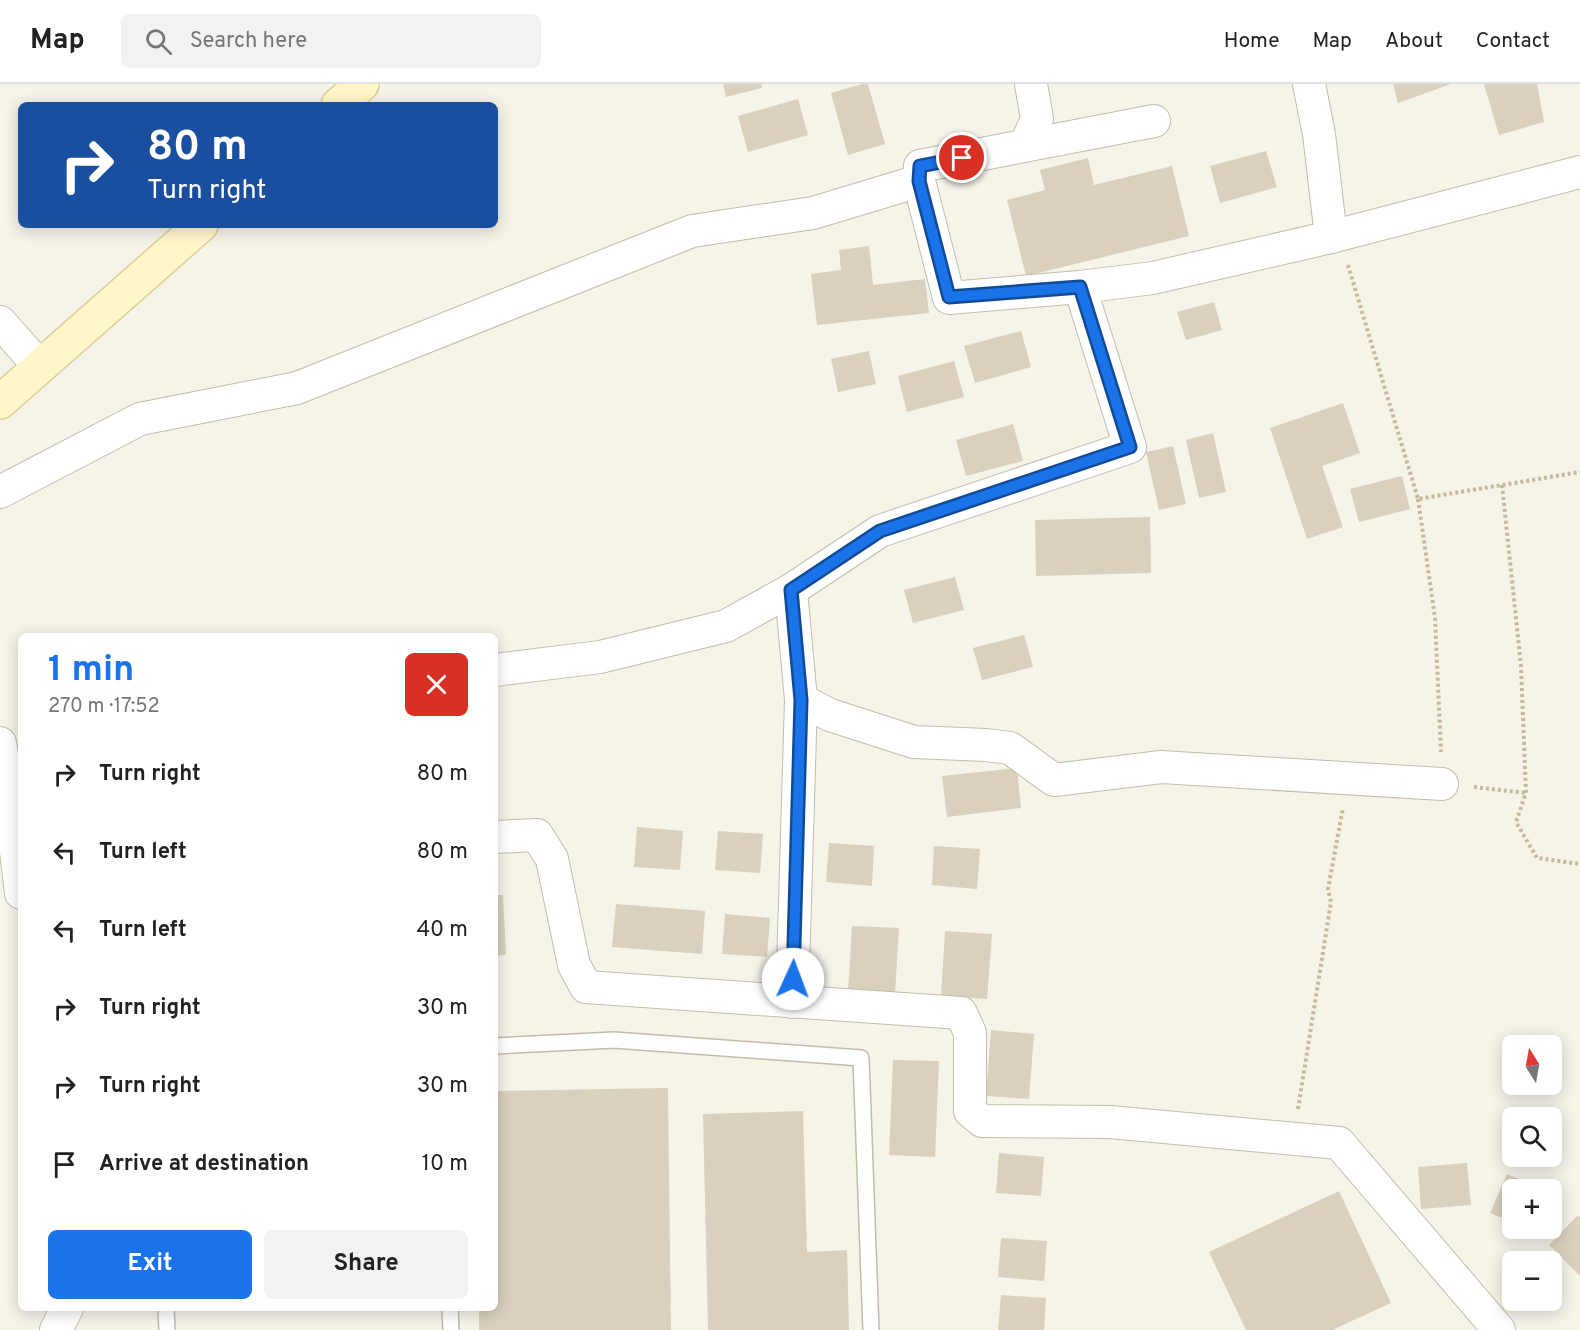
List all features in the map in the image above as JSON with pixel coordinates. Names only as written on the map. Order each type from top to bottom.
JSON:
[{"type":"street","points":[[341,102],[362,84]]},
{"type":"street","points":[[1025,146],[1037,119],[1031,84]]},
{"type":"street","points":[[1309,84],[1334,236]]},
{"type":"street","points":[[1154,121],[920,166],[919,181],[949,297],[1080,287],[1153,278],[1334,236],[1580,172]]},
{"type":"street","points":[[0,492],[140,419],[297,387],[692,231],[813,213],[919,181]]},
{"type":"street","points":[[0,402],[198,228]]},
{"type":"street","points":[[498,670],[600,657],[726,626],[791,590],[880,531],[1130,447],[1080,287]]},
{"type":"street","points":[[0,322],[40,367]]},
{"type":"street","points":[[791,590],[801,700],[792,1002]]},
{"type":"street","points":[[801,700],[830,716],[914,742],[1010,748],[1054,780],[1161,767],[1442,784]]},
{"type":"street","points":[[0,743],[18,854]]},
{"type":"street","points":[[498,837],[537,835],[552,860],[574,965],[586,987],[961,1013],[970,1033],[970,1111],[982,1121],[1110,1122],[1339,1143],[1499,1330]]},
{"type":"street","points":[[56,1330],[66,1311]]},
{"type":"lane","points":[[498,1046],[614,1040],[861,1058],[871,1330]]},
{"type":"lane","points":[[166,1311],[167,1330]]},
{"type":"lane","points":[[450,1311],[451,1330]]},
{"type":"path","points":[[1334,236],[1418,498],[1435,618],[1442,784],[1526,793]]},
{"type":"path","points":[[1418,498],[1580,472]]},
{"type":"path","points":[[1502,485],[1521,666],[1526,793],[1516,822],[1537,858],[1580,864]]},
{"type":"path","points":[[1293,1139],[1331,902],[1328,889],[1348,777]]},
{"type":"building","points":[[723,84],[761,84],[762,88],[726,97]]},
{"type":"building","points":[[868,84],[885,144],[848,155],[831,93]]},
{"type":"building","points":[[1393,84],[1451,84],[1398,103]]},
{"type":"building","points":[[1484,84],[1537,84],[1544,122],[1499,135]]},
{"type":"building","points":[[798,99],[808,135],[748,152],[738,116]]},
{"type":"building","points":[[1266,151],[1277,187],[1220,203],[1210,166]]},
{"type":"building","points":[[1088,158],[1094,185],[1172,166],[1189,236],[1026,276],[1007,200],[1045,190],[1040,170]]},
{"type":"building","points":[[869,246],[873,285],[925,279],[929,313],[817,325],[811,274],[841,270],[839,250]]},
{"type":"building","points":[[1214,302],[1222,330],[1186,340],[1177,312]]},
{"type":"building","points":[[1021,331],[1031,367],[975,383],[964,346]]},
{"type":"building","points":[[869,351],[876,384],[838,392],[831,359]]},
{"type":"building","points":[[954,361],[964,397],[907,412],[898,376]]},
{"type":"building","points":[[1343,403],[1360,453],[1322,466],[1343,527],[1307,539],[1270,428]]},
{"type":"building","points":[[1013,424],[1023,461],[966,476],[956,440]]},
{"type":"building","points":[[1213,433],[1226,492],[1199,498],[1186,440]]},
{"type":"building","points":[[1173,446],[1186,504],[1159,510],[1146,452]]},
{"type":"building","points":[[1402,476],[1410,509],[1359,522],[1350,489]]},
{"type":"building","points":[[1150,517],[1151,573],[1036,576],[1035,520]]},
{"type":"building","points":[[955,577],[964,610],[913,623],[904,590]]},
{"type":"building","points":[[1024,635],[1033,667],[982,680],[973,648]]},
{"type":"building","points":[[1017,768],[1021,808],[947,817],[942,776]]},
{"type":"building","points":[[637,827],[683,831],[680,870],[634,867]]},
{"type":"building","points":[[718,831],[763,834],[760,873],[715,870]]},
{"type":"building","points":[[829,843],[874,846],[872,886],[826,882]]},
{"type":"building","points":[[934,846],[980,849],[977,889],[932,885]]},
{"type":"building","points":[[498,895],[503,895],[506,955],[498,956]]},
{"type":"building","points":[[616,904],[705,911],[702,954],[612,947]]},
{"type":"building","points":[[725,914],[770,918],[767,957],[722,954]]},
{"type":"building","points":[[852,926],[899,928],[895,993],[848,991]]},
{"type":"building","points":[[945,931],[992,934],[987,999],[941,996]]},
{"type":"building","points":[[991,1030],[1034,1034],[1029,1099],[986,1096]]},
{"type":"building","points":[[893,1060],[939,1061],[935,1157],[889,1155]]},
{"type":"building","points":[[668,1088],[671,1330],[479,1330],[479,1311],[498,1311],[498,1091]]},
{"type":"building","points":[[803,1111],[807,1252],[847,1250],[849,1330],[708,1330],[703,1114]]},
{"type":"building","points":[[999,1153],[1044,1157],[1041,1196],[996,1193]]},
{"type":"building","points":[[1467,1163],[1471,1205],[1421,1209],[1418,1167]]},
{"type":"building","points":[[1507,1174],[1519,1179],[1505,1179]]},
{"type":"building","points":[[1502,1185],[1502,1218],[1490,1213]]},
{"type":"building","points":[[1339,1191],[1391,1303],[1332,1330],[1246,1330],[1209,1252]]},
{"type":"building","points":[[1578,1215],[1580,1217],[1580,1276],[1562,1258],[1562,1251],[1555,1251],[1549,1245],[1555,1239],[1562,1239],[1562,1232]]},
{"type":"building","points":[[1001,1238],[1047,1241],[1044,1281],[998,1277]]},
{"type":"building","points":[[1001,1295],[1046,1298],[1044,1330],[998,1330]]},
{"type":"route","points":[[793,979],[801,700],[791,590],[880,531],[1130,447],[1080,287],[949,297],[919,181],[920,166],[962,158]]}]
